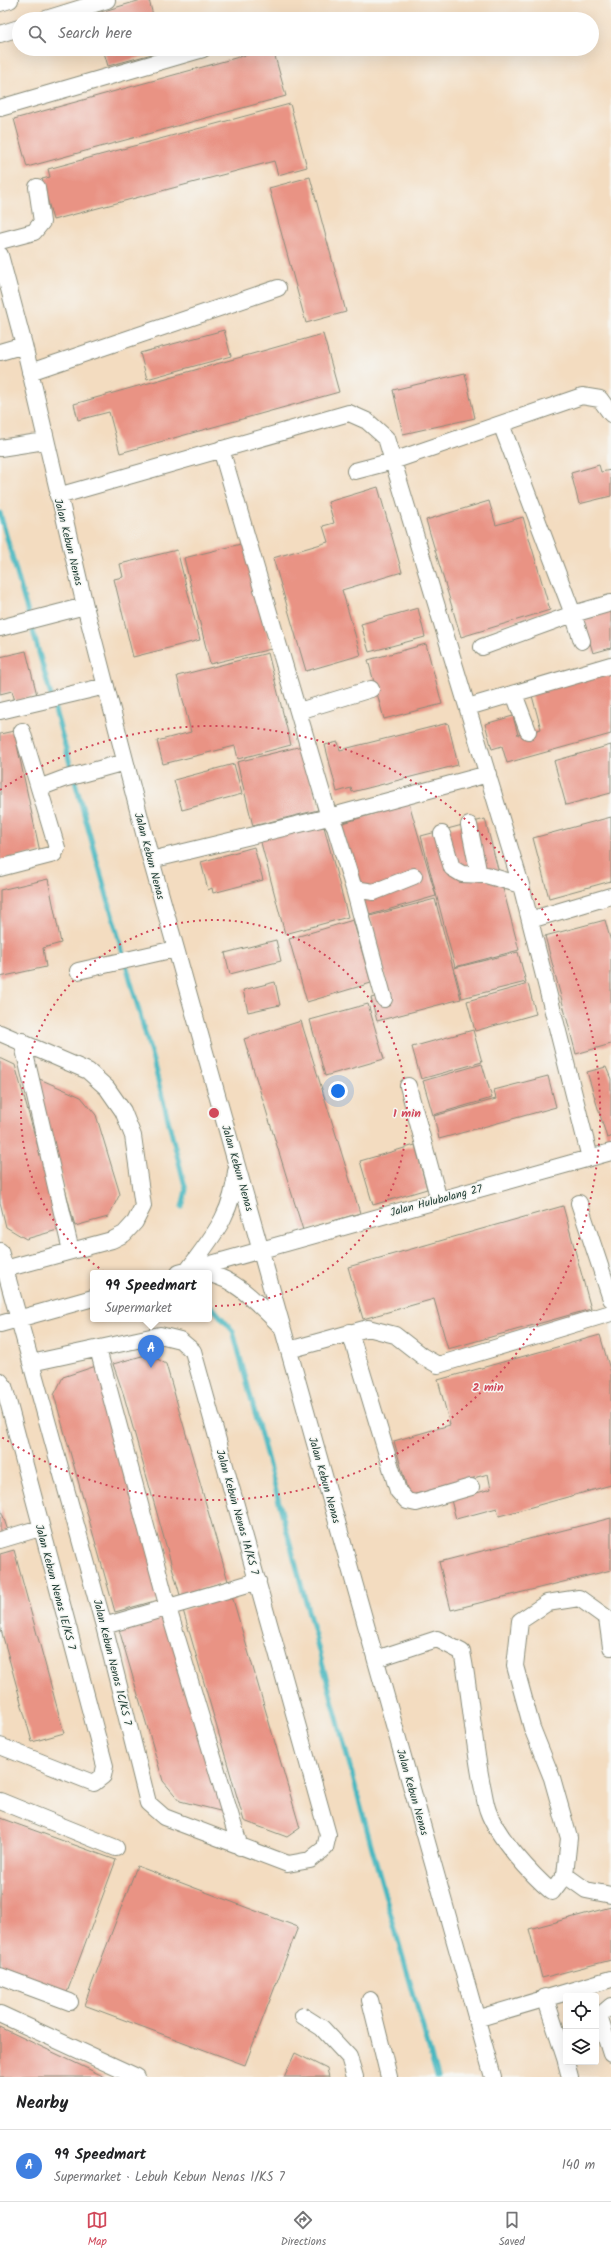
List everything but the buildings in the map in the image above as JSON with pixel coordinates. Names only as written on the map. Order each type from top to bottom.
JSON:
[{"type":"street","points":[[0,3],[10,0]]},
{"type":"street","points":[[68,12],[107,0]]},
{"type":"street","points":[[0,34],[12,30]]},
{"type":"street","points":[[0,108],[179,56]]},
{"type":"street","points":[[0,241],[34,232],[42,222],[36,187]]},
{"type":"street","name":"Jalan Kebun Nenas","points":[[0,255],[4,282],[24,345],[45,441],[85,606],[175,949],[261,1249],[493,2077]]},
{"type":"street","points":[[30,372],[278,288]]},
{"type":"street","points":[[0,352],[24,345]]},
{"type":"street","points":[[355,471],[393,461],[582,396],[600,399],[611,414]]},
{"type":"street","points":[[58,496],[349,413],[367,421],[386,438],[521,885],[590,1158]]},
{"type":"street","points":[[501,424],[582,641]]},
{"type":"street","points":[[0,448],[45,441]]},
{"type":"street","points":[[221,449],[329,817],[335,827],[354,890],[384,999]]},
{"type":"street","points":[[482,647],[573,614],[611,603]]},
{"type":"street","points":[[0,628],[85,606]]},
{"type":"street","points":[[468,707],[611,665]]},
{"type":"street","points":[[0,711],[106,686]]},
{"type":"street","points":[[299,711],[370,689]]},
{"type":"street","points":[[514,694],[528,732]]},
{"type":"street","points":[[0,868],[54,854],[57,848],[22,731]]},
{"type":"street","points":[[39,788],[77,775],[125,762]]},
{"type":"street","points":[[151,860],[329,817],[488,774]]},
{"type":"street","points":[[469,825],[479,875]]},
{"type":"street","points":[[442,834],[452,868],[462,874],[479,875],[521,885]]},
{"type":"street","points":[[354,890],[374,892],[414,876]]},
{"type":"street","points":[[530,920],[611,896]]},
{"type":"street","points":[[78,971],[175,949]]},
{"type":"street","points":[[0,1033],[22,1041],[88,1071],[107,1088],[123,1111],[133,1136],[143,1206],[135,1222],[124,1234],[112,1240],[5,1269]]},
{"type":"street","points":[[22,1041],[71,1251]]},
{"type":"street","points":[[408,1086],[439,1200]]},
{"type":"street","name":"Jalan Hulubalang 27","points":[[197,1270],[261,1249],[611,1152]]},
{"type":"street","points":[[197,1270],[220,1226],[234,1190],[236,1164]]},
{"type":"street","points":[[579,1204],[611,1299]]},
{"type":"street","name":"Jalan Kebun Nenas 1C/KS 7","points":[[0,1252],[104,1626],[148,1803],[164,1817],[288,1864],[310,1860],[325,1848],[328,1835]]},
{"type":"street","points":[[212,1274],[227,1279],[247,1294],[282,1326]]},
{"type":"street","points":[[0,1324],[19,1320],[90,1299]]},
{"type":"street","points":[[289,1350],[368,1328],[395,1335],[422,1356],[438,1365],[611,1313]]},
{"type":"street","points":[[350,1332],[398,1491],[407,1501],[416,1503],[471,1487]]},
{"type":"street","name":"Jalan Kebun Nenas 1A/KS 7","points":[[31,1363],[160,1335],[180,1340],[193,1351],[328,1835]]},
{"type":"street","points":[[98,1349],[168,1608],[240,1847]]},
{"type":"street","name":"Jalan Kebun Nenas 1E/KS 7","points":[[0,1746],[94,1783],[103,1776],[105,1766],[2,1384]]},
{"type":"street","points":[[0,1540],[40,1528]]},
{"type":"street","points":[[104,1626],[258,1581]]},
{"type":"street","points":[[376,1659],[437,1639],[462,1652],[469,1687],[476,1756],[488,1812],[508,1844],[533,1876],[552,1892],[565,1875],[569,1838],[552,1778],[532,1728],[515,1666],[520,1621],[547,1603],[579,1598],[607,1618],[611,1647]]},
{"type":"street","points":[[0,1801],[116,1848]]},
{"type":"street","points":[[565,1875],[586,1890],[611,1896]]},
{"type":"street","points":[[0,1976],[70,2002]]},
{"type":"street","points":[[476,2019],[545,1997],[611,1979]]},
{"type":"street","points":[[545,1997],[563,2037]]},
{"type":"street","points":[[370,2000],[389,2077]]},
{"type":"street","points":[[599,2015],[611,2006]]},
{"type":"street","points":[[0,2014],[137,2077]]},
{"type":"street","points":[[303,2016],[322,2028],[349,2057],[355,2077]]},
{"type":"street","points":[[599,2022],[611,2054]]},
{"type":"street","points":[[567,2065],[570,2077]]},
{"type":"waterway","points":[[0,513],[153,1061],[186,1190],[182,1207]]},
{"type":"waterway","points":[[212,1307],[233,1331],[373,1852],[437,2077]]},
{"type":"place","name":"99 Speedmart","points":[[151,1368]]}]
